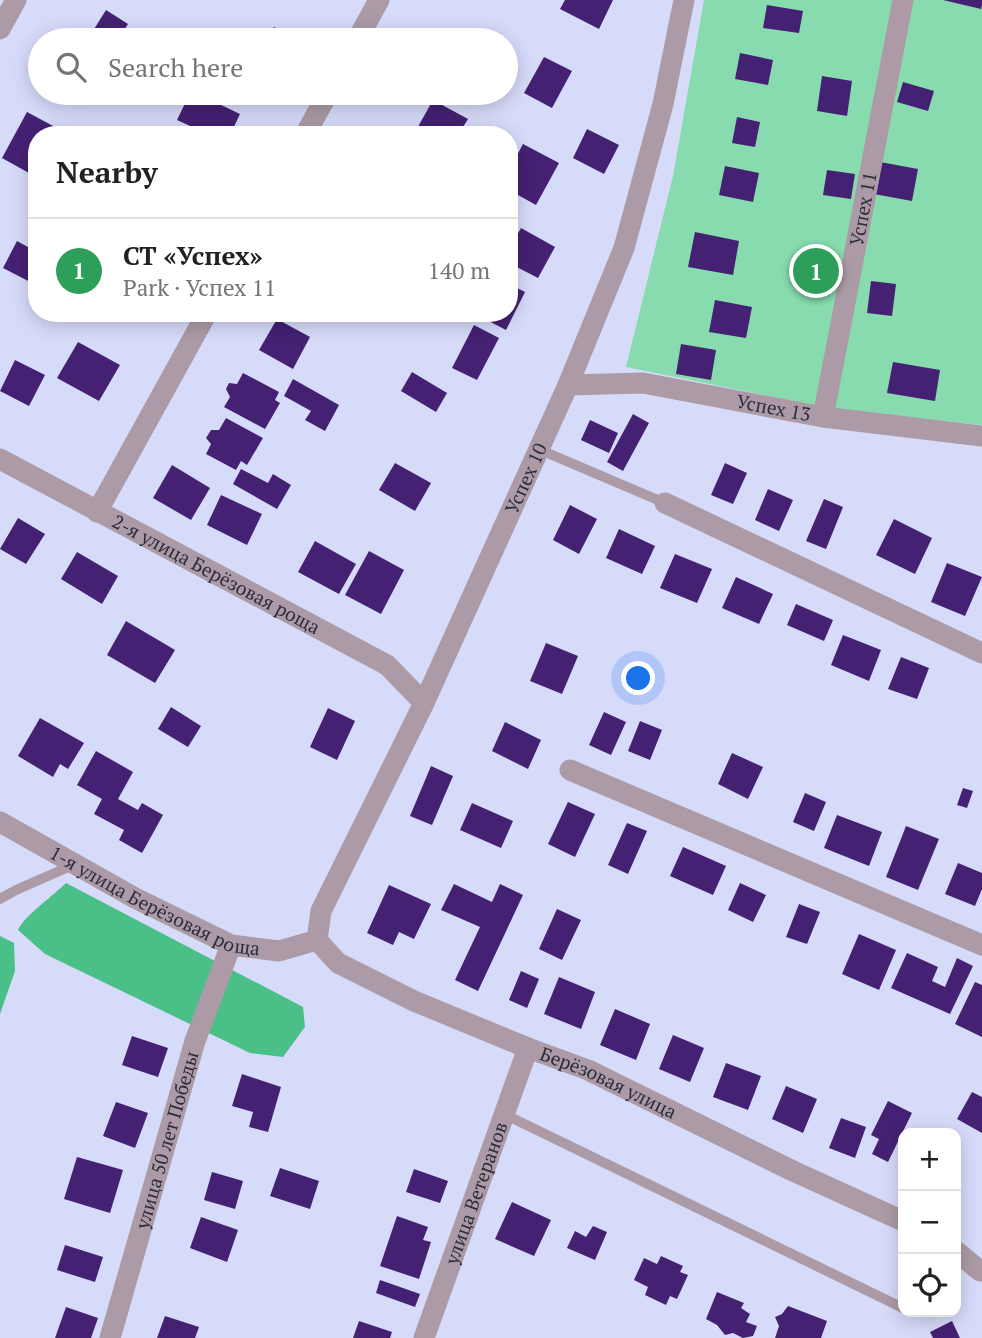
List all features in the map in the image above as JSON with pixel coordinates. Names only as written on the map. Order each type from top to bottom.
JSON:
[{"type":"street","points":[[0,29],[16,0]]},
{"type":"street","points":[[364,28],[379,0]]},
{"type":"street","name":"Успех 10","points":[[317,940],[321,911],[424,703],[568,385],[624,248],[663,104],[684,0]]},
{"type":"street","name":"Успех 11","points":[[822,417],[903,0]]},
{"type":"street","points":[[310,126],[321,105]]},
{"type":"street","points":[[97,512],[202,322]]},
{"type":"street","name":"Успех 13","points":[[568,385],[643,383],[822,417],[982,436]]},
{"type":"street","name":"2-я улица Берёзовая роща","points":[[0,458],[387,665],[424,703]]},
{"type":"street","points":[[665,503],[982,653]]},
{"type":"street","points":[[570,770],[982,945]]},
{"type":"street","name":"1-я улица Берёзовая роща","points":[[0,822],[74,865],[231,945],[279,951],[317,940]]},
{"type":"street","name":"Берёзовая улица","points":[[317,940],[338,963],[414,1001],[588,1070],[898,1220]]},
{"type":"street","name":"улица 50 лет Победы","points":[[110,1338],[195,1041],[231,945]]},
{"type":"street","name":"улица Ветеранов","points":[[424,1338],[528,1048]]},
{"type":"street","points":[[960,1254],[981,1269]]},
{"type":"lane","points":[[538,449],[665,503]]},
{"type":"lane","points":[[0,899],[74,865]]},
{"type":"lane","points":[[504,1114],[898,1306]]},
{"type":"green space","points":[[704,0],[982,0],[982,425],[837,410],[626,367],[673,176]]},
{"type":"green space","points":[[66,883],[303,1007],[305,1027],[283,1057],[250,1053],[45,954],[18,930],[32,912]]},
{"type":"green space","points":[[0,936],[14,943],[15,971],[0,1014]]},
{"type":"building","points":[[565,0],[613,0],[599,29],[560,9]]},
{"type":"building","points":[[943,0],[982,0],[982,5],[981,9]]},
{"type":"building","points":[[767,5],[803,11],[799,33],[763,28]]},
{"type":"building","points":[[106,10],[128,24],[126,28],[95,28]]},
{"type":"building","points":[[740,53],[773,60],[768,85],[735,79]]},
{"type":"building","points":[[544,57],[572,71],[552,108],[524,93]]},
{"type":"building","points":[[822,76],[852,81],[847,116],[817,111]]},
{"type":"building","points":[[903,82],[934,91],[928,111],[897,102]]},
{"type":"building","points":[[184,105],[221,105],[240,114],[234,126],[190,126],[177,120]]},
{"type":"building","points":[[430,105],[442,105],[468,119],[464,126],[418,126]]},
{"type":"building","points":[[27,112],[53,126],[28,126],[28,172],[2,158]]},
{"type":"building","points":[[737,117],[760,122],[755,147],[732,143]]},
{"type":"building","points":[[587,129],[619,145],[604,174],[573,158]]},
{"type":"building","points":[[523,144],[559,163],[536,205],[518,195],[518,153]]},
{"type":"building","points":[[880,162],[918,169],[912,201],[874,194]]},
{"type":"building","points":[[725,166],[759,173],[753,202],[719,195]]},
{"type":"building","points":[[827,170],[855,174],[851,199],[823,195]]},
{"type":"building","points":[[521,228],[555,247],[538,278],[518,268],[518,233]]},
{"type":"building","points":[[695,232],[739,241],[733,275],[688,267]]},
{"type":"building","points":[[17,241],[28,247],[28,281],[3,268]]},
{"type":"building","points":[[871,281],[896,284],[892,316],[867,313]]},
{"type":"building","points":[[518,288],[525,292],[518,306]]},
{"type":"building","points":[[715,300],[752,307],[746,338],[709,332]]},
{"type":"building","points":[[275,322],[282,322],[310,337],[293,369],[259,350]]},
{"type":"building","points":[[491,322],[510,322],[506,330]]},
{"type":"building","points":[[474,325],[499,338],[477,380],[452,368]]},
{"type":"building","points":[[78,342],[120,365],[99,401],[57,378]]},
{"type":"building","points":[[681,344],[716,350],[711,380],[676,374]]},
{"type":"building","points":[[15,360],[45,375],[29,406],[0,391]]},
{"type":"building","points":[[893,362],[940,370],[935,401],[887,393]]},
{"type":"building","points":[[412,372],[447,393],[436,412],[401,391]]},
{"type":"building","points":[[243,373],[279,392],[275,400],[280,403],[265,429],[224,407],[230,397],[226,389],[229,383],[237,384]]},
{"type":"building","points":[[293,379],[339,405],[325,431],[305,420],[311,411],[284,396]]},
{"type":"building","points":[[633,414],[649,423],[623,471],[607,462]]},
{"type":"building","points":[[226,418],[263,438],[247,465],[241,461],[236,470],[206,454],[211,444],[206,438],[211,430],[219,430]]},
{"type":"building","points":[[590,420],[618,433],[609,453],[581,440]]},
{"type":"building","points":[[395,463],[431,483],[415,511],[379,490]]},
{"type":"building","points":[[725,463],[747,473],[733,504],[711,495]]},
{"type":"building","points":[[172,465],[210,488],[191,520],[153,498]]},
{"type":"building","points":[[241,469],[268,483],[273,474],[291,485],[277,509],[233,484]]},
{"type":"building","points":[[768,489],[793,500],[779,531],[755,520]]},
{"type":"building","points":[[221,495],[262,514],[247,545],[207,525]]},
{"type":"building","points":[[824,499],[843,507],[826,549],[806,541]]},
{"type":"building","points":[[570,505],[597,519],[579,554],[553,540]]},
{"type":"building","points":[[18,518],[45,534],[26,564],[0,549]]},
{"type":"building","points":[[894,519],[932,538],[915,574],[876,555]]},
{"type":"building","points":[[619,529],[655,546],[642,574],[606,558]]},
{"type":"building","points":[[315,541],[356,564],[339,594],[298,572]]},
{"type":"building","points":[[369,551],[404,570],[381,614],[345,595]]},
{"type":"building","points":[[77,552],[118,576],[102,604],[61,579]]},
{"type":"building","points":[[675,554],[712,569],[697,603],[660,588]]},
{"type":"building","points":[[947,563],[982,577],[965,616],[931,602]]},
{"type":"building","points":[[736,577],[773,594],[759,624],[722,608]]},
{"type":"building","points":[[796,604],[833,620],[824,641],[787,625]]},
{"type":"building","points":[[126,621],[175,650],[155,683],[107,655]]},
{"type":"building","points":[[843,635],[881,650],[869,681],[831,665]]},
{"type":"building","points":[[546,643],[578,656],[562,694],[530,681]]},
{"type":"building","points":[[901,657],[929,668],[917,699],[888,689]]},
{"type":"building","points":[[171,707],[201,726],[188,747],[158,729]]},
{"type":"building","points":[[328,708],[355,721],[337,760],[310,747]]},
{"type":"building","points":[[604,712],[626,722],[611,755],[589,745]]},
{"type":"building","points":[[40,718],[84,743],[68,769],[60,764],[53,777],[18,756]]},
{"type":"building","points":[[640,721],[662,730],[650,760],[628,751]]},
{"type":"building","points":[[505,722],[541,740],[528,769],[492,751]]},
{"type":"building","points":[[96,751],[133,772],[118,799],[138,810],[142,803],[163,815],[142,853],[119,840],[124,830],[94,814],[102,799],[77,785]]},
{"type":"building","points":[[732,753],[763,767],[748,799],[718,784]]},
{"type":"building","points":[[431,766],[453,776],[432,825],[410,816]]},
{"type":"building","points":[[963,788],[973,791],[967,808],[957,805]]},
{"type":"building","points":[[805,793],[826,802],[814,831],[793,822]]},
{"type":"building","points":[[568,802],[595,814],[575,857],[548,844]]},
{"type":"building","points":[[472,803],[513,821],[501,848],[460,830]]},
{"type":"building","points":[[837,815],[882,832],[869,866],[824,848]]},
{"type":"building","points":[[627,823],[647,831],[628,874],[608,865]]},
{"type":"building","points":[[906,826],[939,839],[918,890],[886,877]]},
{"type":"building","points":[[683,847],[726,866],[713,895],[670,876]]},
{"type":"building","points":[[958,863],[982,873],[982,889],[975,906],[945,894]]},
{"type":"building","points":[[740,883],[766,895],[753,922],[728,910]]},
{"type":"building","points":[[454,884],[492,902],[500,884],[523,895],[478,991],[455,980],[480,927],[441,910]]},
{"type":"building","points":[[389,885],[431,904],[414,939],[399,932],[393,945],[367,933]]},
{"type":"building","points":[[799,904],[820,912],[807,944],[786,937]]},
{"type":"building","points":[[557,909],[581,920],[562,960],[539,949]]},
{"type":"building","points":[[859,934],[896,950],[879,990],[842,974]]},
{"type":"building","points":[[907,953],[938,967],[932,981],[945,987],[957,958],[973,966],[950,1014],[891,988]]},
{"type":"building","points":[[521,971],[539,979],[527,1008],[509,1000]]},
{"type":"building","points":[[559,977],[595,992],[581,1029],[544,1014]]},
{"type":"building","points":[[975,982],[982,985],[982,1037],[955,1024]]},
{"type":"building","points":[[615,1009],[650,1024],[636,1060],[600,1045]]},
{"type":"building","points":[[673,1035],[704,1048],[690,1082],[659,1069]]},
{"type":"building","points":[[132,1036],[168,1048],[158,1077],[122,1065]]},
{"type":"building","points":[[726,1063],[761,1076],[748,1110],[713,1097]]},
{"type":"building","points":[[242,1074],[281,1087],[268,1132],[249,1127],[253,1112],[232,1106]]},
{"type":"building","points":[[786,1086],[817,1099],[803,1133],[772,1119]]},
{"type":"building","points":[[972,1092],[982,1097],[982,1133],[957,1119]]},
{"type":"building","points":[[888,1101],[912,1113],[905,1128],[898,1128],[898,1142],[888,1162],[872,1154],[879,1139],[871,1135]]},
{"type":"building","points":[[116,1102],[148,1113],[135,1148],[103,1136]]},
{"type":"building","points":[[841,1118],[866,1127],[855,1158],[829,1148]]},
{"type":"building","points":[[77,1157],[123,1170],[110,1213],[64,1199]]},
{"type":"building","points":[[280,1168],[319,1181],[310,1209],[270,1196]]},
{"type":"building","points":[[414,1169],[448,1181],[440,1203],[406,1192]]},
{"type":"building","points":[[212,1172],[243,1181],[235,1209],[204,1200]]},
{"type":"building","points":[[512,1202],[551,1220],[534,1256],[495,1239]]},
{"type":"building","points":[[397,1216],[428,1227],[423,1240],[431,1242],[419,1279],[380,1266]]},
{"type":"building","points":[[201,1217],[238,1230],[227,1262],[190,1248]]},
{"type":"building","points":[[593,1226],[607,1232],[595,1260],[567,1248],[575,1231],[586,1237]]},
{"type":"building","points":[[65,1245],[103,1257],[95,1282],[57,1270]]},
{"type":"building","points":[[661,1256],[683,1266],[680,1272],[688,1275],[677,1299],[670,1296],[666,1305],[645,1295],[648,1287],[634,1280],[644,1258],[657,1264]]},
{"type":"building","points":[[380,1280],[420,1294],[415,1307],[376,1293]]},
{"type":"building","points":[[717,1292],[744,1303],[741,1308],[750,1314],[746,1322],[757,1326],[753,1336],[743,1338],[733,1333],[725,1335],[717,1325],[706,1319]]},
{"type":"building","points":[[788,1306],[827,1321],[821,1338],[775,1338],[779,1326],[775,1317],[782,1314]]},
{"type":"building","points":[[66,1307],[98,1318],[91,1338],[55,1338]]},
{"type":"building","points":[[165,1316],[199,1327],[195,1338],[157,1338]]},
{"type":"building","points":[[359,1321],[392,1332],[390,1338],[353,1338]]},
{"type":"building","points":[[952,1321],[960,1338],[933,1338],[930,1332]]},
{"type":"place","name":"СТ «Успех»","points":[[816,271]]}]
